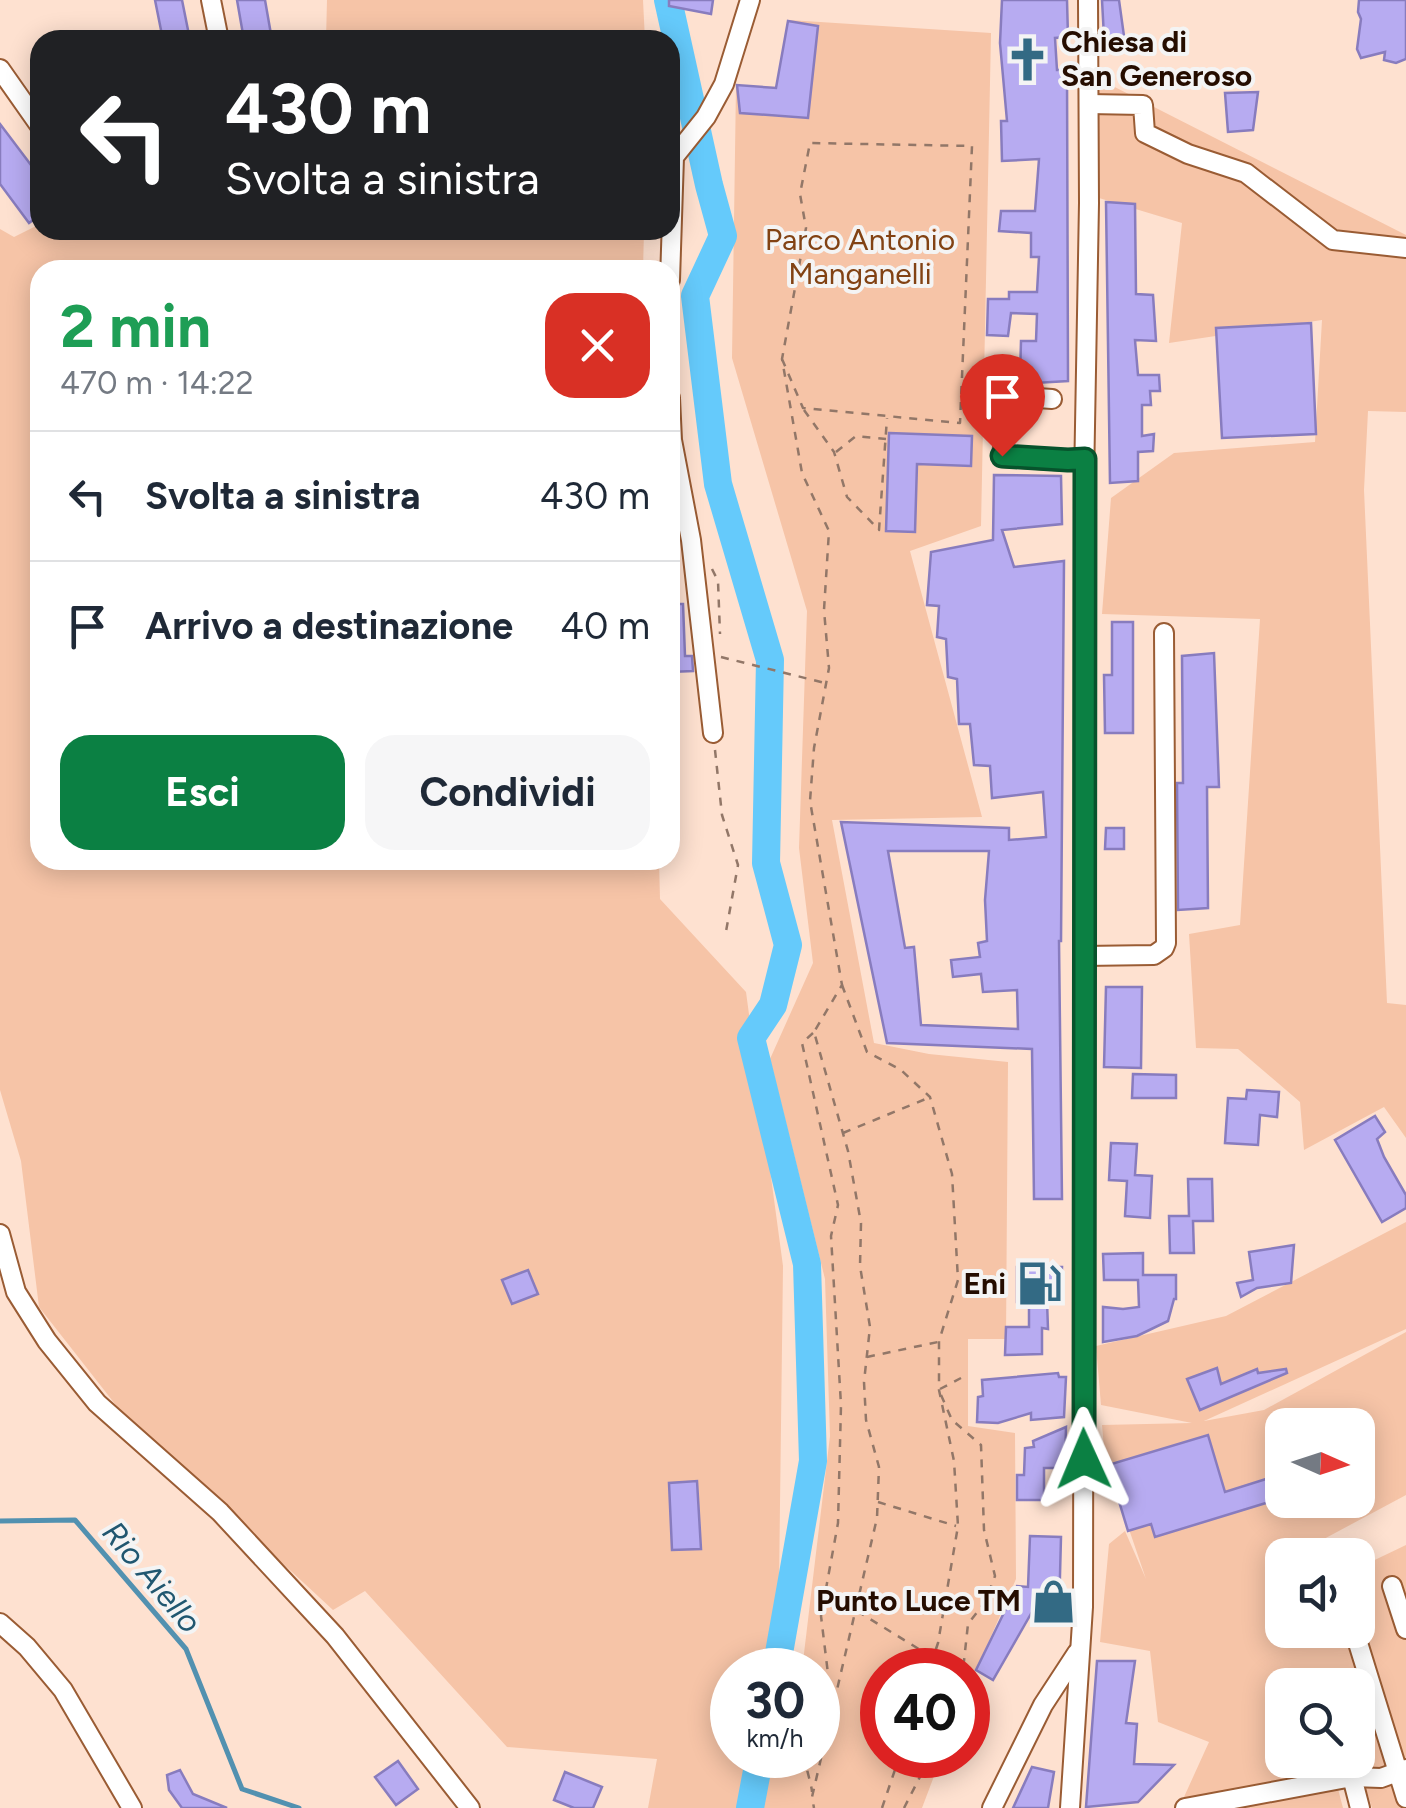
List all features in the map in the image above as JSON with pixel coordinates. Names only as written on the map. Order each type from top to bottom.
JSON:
[{"type":"street","points":[[211,0],[216,30]]},
{"type":"street","points":[[680,150],[706,117],[724,84],[750,0]]},
{"type":"street","points":[[1070,1808],[1084,1608],[1088,0]]},
{"type":"street","points":[[0,70],[30,112]]},
{"type":"street","points":[[1089,104],[1143,105],[1144,133],[1188,154],[1246,173],[1332,240],[1406,248]]},
{"type":"street","points":[[1052,400],[1008,396],[1002,456],[1085,459]]},
{"type":"street","points":[[680,484],[713,733]]},
{"type":"street","points":[[1084,956],[1154,955],[1166,943],[1164,633]]},
{"type":"street","points":[[0,1234],[16,1292],[46,1342],[97,1403],[220,1512],[335,1636],[470,1808]]},
{"type":"street","points":[[1392,1586],[1406,1629]]},
{"type":"street","points":[[0,1624],[27,1647],[63,1690],[132,1808]]},
{"type":"street","points":[[992,1808],[1044,1705],[1080,1648]]},
{"type":"street","points":[[1360,1648],[1402,1771],[1406,1798]]},
{"type":"street","points":[[1375,1778],[1402,1771]]},
{"type":"street","points":[[1185,1808],[1347,1778]]},
{"type":"street","points":[[1352,1778],[1360,1808]]},
{"type":"path","points":[[803,408],[960,423],[972,146],[810,143],[800,194],[806,228],[782,359],[802,473],[829,531],[824,610],[829,668],[814,748],[810,801],[842,985],[867,1052],[900,1070],[930,1098],[952,1174],[958,1280],[939,1341],[938,1390],[954,1462],[958,1526],[936,1648]]},
{"type":"path","points":[[782,359],[803,408],[834,452],[848,497],[879,530],[887,416]]},
{"type":"path","points":[[834,452],[856,436],[886,439]]},
{"type":"path","points":[[721,658],[826,684]]},
{"type":"path","points":[[713,733],[722,815],[738,865],[725,937]]},
{"type":"path","points":[[825,1648],[822,1616],[838,1523],[841,1405],[831,1236],[838,1205],[802,1043],[814,1032],[842,985]]},
{"type":"path","points":[[812,1797],[877,1518],[879,1467],[866,1420],[864,1382],[870,1327],[860,1266],[861,1223],[843,1133],[814,1032]]},
{"type":"path","points":[[843,1133],[930,1098]]},
{"type":"path","points":[[867,1357],[939,1341]]},
{"type":"path","points":[[938,1390],[961,1378]]},
{"type":"path","points":[[938,1390],[952,1420],[981,1445],[984,1530],[995,1576],[986,1602],[968,1624],[965,1648]]},
{"type":"path","points":[[878,1502],[958,1526]]},
{"type":"path","points":[[857,1610],[918,1648]]},
{"type":"path","points":[[811,1778],[814,1808]]},
{"type":"path","points":[[882,1808],[892,1778]]},
{"type":"path","points":[[904,1808],[919,1778]]},
{"type":"green space","points":[[327,0],[643,0],[644,30],[326,30]]},
{"type":"green space","name":"Parco Antonio Manganelli","points":[[789,20],[991,33],[981,526],[910,551],[982,817],[832,820],[874,1043],[929,1054],[1008,1062],[1006,1339],[968,1339],[968,1426],[1015,1433],[1016,1579],[986,1648],[860,1648],[860,1778],[933,1778],[922,1808],[648,1808],[657,1759],[507,1747],[365,1591],[333,1610],[126,1418],[39,1307],[21,1161],[0,1090],[0,229],[14,237],[30,229],[30,240],[644,240],[643,260],[30,260],[30,870],[659,870],[660,899],[746,992],[783,1266],[779,1585],[785,1648],[710,1648],[710,1778],[840,1778],[840,1648],[805,1648],[830,1436],[825,1279],[770,1059],[813,963],[799,848],[807,611],[732,358],[736,85],[776,87]]},
{"type":"green space","points":[[1099,79],[1406,235],[1406,412],[1368,411],[1364,490],[1387,1003],[1406,1005],[1406,1138],[1384,1107],[1304,1150],[1300,1102],[1238,1049],[1196,1048],[1189,934],[1240,925],[1260,619],[1102,614],[1111,498],[1174,453],[1315,442],[1322,320],[1169,343],[1182,223],[1099,198]]},
{"type":"green space","points":[[1406,1222],[1406,1329],[1204,1421],[1265,1409],[1265,1518],[1363,1518],[1326,1538],[1265,1538],[1265,1648],[1375,1648],[1375,1560],[1406,1545],[1406,1808],[1372,1808],[1363,1778],[1375,1778],[1375,1668],[1265,1668],[1265,1778],[1335,1778],[1343,1808],[1179,1808],[1209,1742],[1158,1722],[1150,1651],[1100,1642],[1109,1544],[1125,1531],[1146,1579],[1105,1459],[1102,1425],[1192,1423],[1101,1405],[1096,1346],[1226,1316]]},
{"type":"green space","points":[[1406,1332],[1406,1495],[1375,1512],[1375,1408],[1268,1408]]},
{"type":"building","points":[[155,0],[182,0],[188,30],[161,30]]},
{"type":"building","points":[[237,0],[265,0],[270,30],[242,30]]},
{"type":"building","points":[[669,0],[713,0],[711,14],[669,6]]},
{"type":"building","points":[[1002,0],[1067,0],[1068,37],[1055,38],[1057,70],[1067,70],[1068,381],[1035,383],[1035,376],[1020,377],[1021,341],[1036,341],[1037,314],[1011,313],[1008,336],[987,335],[988,299],[1009,299],[1009,292],[1037,292],[1039,257],[1031,257],[1031,233],[999,231],[1001,211],[1035,211],[1039,159],[1002,161],[1001,121],[1007,121],[1000,43]]},
{"type":"building","points":[[1102,0],[1119,0],[1124,36],[1104,37]]},
{"type":"building","points":[[1359,0],[1406,0],[1406,59],[1396,63],[1384,60],[1385,52],[1361,58],[1357,49]]},
{"type":"building","points":[[788,21],[818,26],[808,118],[740,113],[737,85],[776,88]]},
{"type":"building","points":[[1258,92],[1253,130],[1228,132],[1225,93]]},
{"type":"building","points":[[0,124],[30,164],[30,222],[0,184]]},
{"type":"building","points":[[1106,202],[1135,204],[1136,294],[1153,295],[1156,341],[1135,340],[1138,375],[1159,375],[1160,391],[1150,391],[1151,405],[1142,405],[1142,436],[1154,434],[1153,451],[1138,452],[1138,481],[1110,483]]},
{"type":"building","points":[[1311,323],[1316,434],[1222,438],[1216,328]]},
{"type":"building","points":[[889,433],[972,436],[971,466],[917,464],[915,532],[886,531]]},
{"type":"building","points":[[994,475],[1061,476],[1062,524],[1002,530],[1014,567],[1064,561],[1059,941],[1062,1199],[1034,1199],[1032,1049],[887,1043],[841,822],[1009,828],[1009,840],[1046,837],[1043,792],[992,798],[990,766],[974,765],[970,724],[959,724],[957,679],[948,677],[946,639],[937,637],[939,606],[927,605],[931,552],[993,540]],"holes":[[[888,851],[989,851],[987,941],[978,943],[980,957],[951,960],[953,977],[981,974],[983,992],[1017,990],[1018,1029],[921,1025],[914,947],[905,948]]]},
{"type":"building","points":[[680,604],[685,656],[692,656],[693,671],[680,672]]},
{"type":"building","points":[[1112,622],[1133,622],[1133,733],[1105,733],[1104,675],[1112,675]]},
{"type":"building","points":[[1214,653],[1219,787],[1207,787],[1208,908],[1178,910],[1182,656]]},
{"type":"building","points":[[1106,828],[1124,828],[1124,849],[1105,849]]},
{"type":"building","points":[[1106,987],[1142,987],[1141,1068],[1104,1067]]},
{"type":"building","points":[[1133,1074],[1176,1075],[1176,1098],[1132,1098]]},
{"type":"building","points":[[1247,1090],[1279,1092],[1277,1117],[1260,1115],[1258,1145],[1225,1143],[1228,1098],[1246,1099]]},
{"type":"building","points":[[1375,1116],[1385,1132],[1377,1139],[1384,1157],[1406,1195],[1406,1208],[1382,1222],[1335,1140]]},
{"type":"building","points":[[1111,1143],[1137,1144],[1135,1175],[1152,1176],[1150,1218],[1125,1216],[1127,1181],[1109,1180]]},
{"type":"building","points":[[1188,1179],[1212,1179],[1213,1221],[1193,1221],[1194,1253],[1170,1253],[1169,1216],[1189,1216]]},
{"type":"building","points":[[1294,1245],[1291,1283],[1257,1288],[1241,1297],[1237,1283],[1253,1280],[1249,1252]]},
{"type":"building","points":[[1143,1253],[1143,1275],[1176,1275],[1176,1299],[1168,1321],[1137,1336],[1103,1342],[1103,1307],[1139,1307],[1138,1280],[1104,1280],[1103,1254]]},
{"type":"building","name":"Eni","points":[[1017,1267],[1062,1267],[1061,1301],[1047,1301],[1048,1329],[1042,1328],[1042,1354],[1005,1355],[1006,1327],[1029,1327],[1029,1302],[1017,1302]]},
{"type":"building","points":[[528,1270],[538,1294],[512,1304],[502,1280]]},
{"type":"building","points":[[1217,1368],[1221,1384],[1257,1369],[1258,1373],[1286,1369],[1287,1373],[1200,1410],[1187,1379]]},
{"type":"building","points":[[1058,1373],[1059,1377],[1066,1377],[1064,1417],[1031,1420],[1031,1413],[998,1423],[977,1422],[982,1380]]},
{"type":"building","points":[[1066,1427],[1065,1468],[1044,1468],[1044,1500],[1017,1500],[1017,1475],[1024,1475],[1025,1448],[1034,1447],[1033,1441]]},
{"type":"building","points":[[1208,1435],[1225,1492],[1265,1479],[1265,1503],[1155,1537],[1151,1524],[1128,1531],[1108,1465]]},
{"type":"building","points":[[697,1481],[701,1549],[672,1550],[669,1483]]},
{"type":"building","points":[[1030,1536],[1061,1537],[1059,1613],[1032,1612],[993,1680],[990,1648],[987,1648],[1017,1586],[1028,1587]]},
{"type":"building","points":[[1097,1661],[1135,1661],[1126,1723],[1137,1724],[1134,1764],[1174,1765],[1138,1802],[1086,1807]]},
{"type":"building","points":[[398,1761],[418,1789],[396,1805],[375,1777]]},
{"type":"building","points":[[1032,1767],[1054,1772],[1048,1808],[1013,1808]]},
{"type":"building","points":[[180,1770],[193,1794],[227,1808],[182,1808],[169,1790],[167,1775]]},
{"type":"building","points":[[565,1772],[602,1787],[593,1808],[574,1808],[554,1800]]},
{"type":"waterway","points":[[668,0],[675,30]]},
{"type":"waterway","points":[[680,54],[723,236],[695,296],[718,484],[770,660],[766,863],[788,945],[773,1005],[751,1038],[807,1264],[813,1461],[780,1648]]},
{"type":"waterway","name":"Rio Aiello","points":[[0,1521],[75,1520],[186,1649],[242,1789],[299,1808]]},
{"type":"waterway","points":[[750,1808],[756,1778]]},
{"type":"place","name":"Chiesa di San Generoso","points":[[1028,59]]},
{"type":"place","name":"Eni","points":[[1039,1284]]},
{"type":"place","name":"Punto Luce TM","points":[[1054,1601]]},
{"type":"route","points":[[1002,456],[1085,459],[1084,1459]]}]
